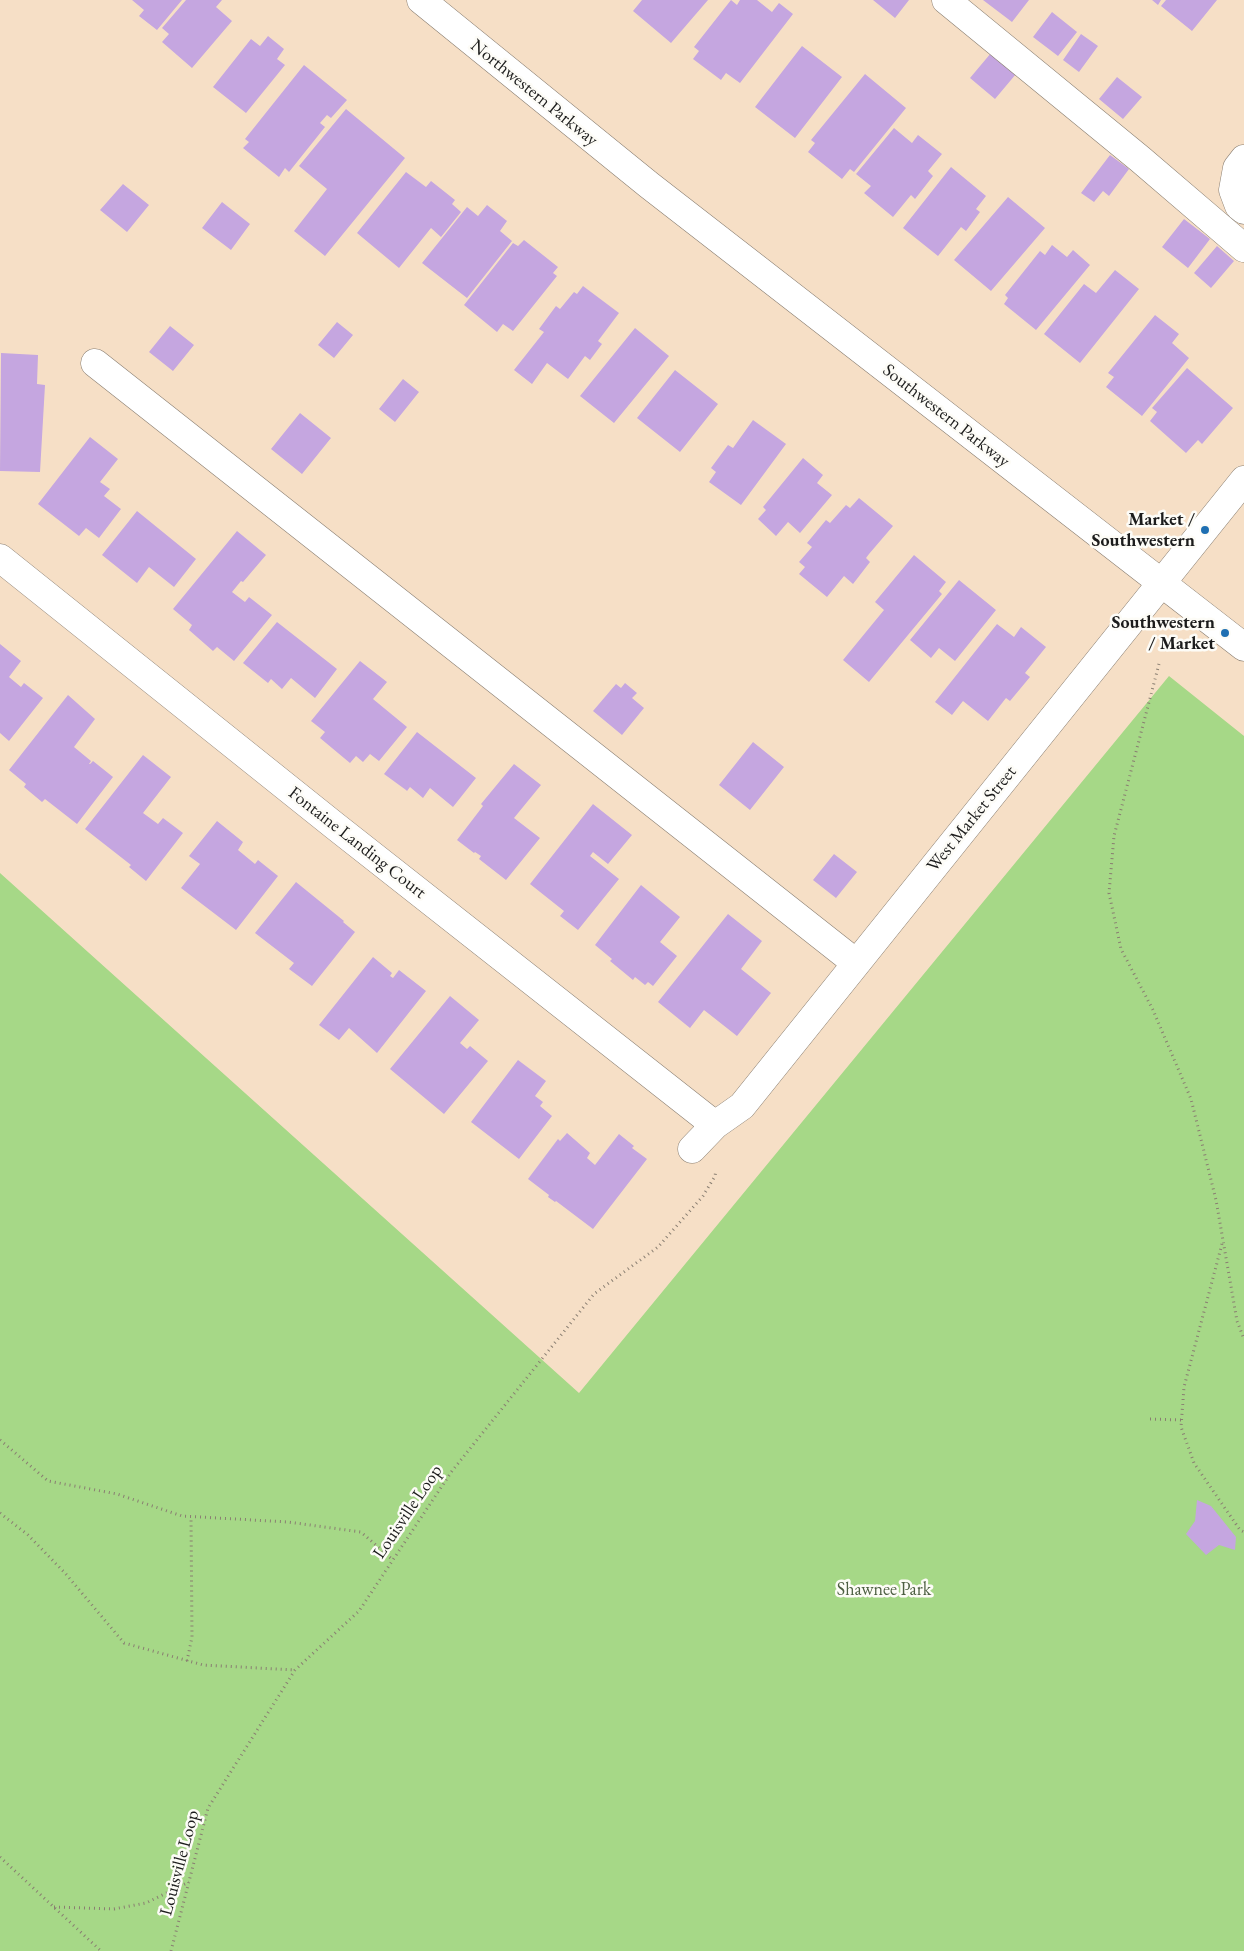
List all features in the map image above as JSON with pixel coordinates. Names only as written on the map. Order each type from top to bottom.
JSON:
[{"type":"street","name":"Northwestern Parkway","points":[[420,0],[649,185]]},
{"type":"street","points":[[946,0],[1140,159],[1244,248]]},
{"type":"street","points":[[1244,159],[1237,168],[1233,190],[1239,206],[1244,210]]},
{"type":"street","name":"Southwestern Parkway","points":[[649,185],[1244,647]]},
{"type":"street","points":[[95,363],[856,963]]},
{"type":"street","name":"West Market Street","points":[[692,1149],[715,1125],[742,1106],[1244,480]]},
{"type":"street","name":"Fontaine Landing Court","points":[[0,558],[335,826],[715,1125]]},
{"type":"path","points":[[1160,664],[1114,836],[1109,893],[1121,949],[1153,1010],[1191,1099],[1216,1200],[1237,1321],[1244,1340]]},
{"type":"path","name":"Louisville Loop","points":[[171,1951],[208,1808],[295,1670],[359,1611],[452,1470],[594,1294],[658,1247],[703,1196],[715,1176],[718,1154],[715,1125]]},
{"type":"path","points":[[1223,1243],[1184,1387],[1181,1428],[1194,1463],[1240,1530],[1244,1532]]},
{"type":"path","points":[[1150,1419],[1181,1420]]},
{"type":"path","points":[[0,1440],[48,1481],[117,1494],[182,1516],[288,1522],[360,1532],[393,1560]]},
{"type":"path","points":[[0,1513],[28,1535],[65,1573],[124,1643],[203,1665],[295,1670]]},
{"type":"path","points":[[187,1661],[192,1637],[191,1517]]},
{"type":"path","points":[[0,1857],[101,1951]]},
{"type":"path","points":[[54,1907],[114,1909],[146,1903],[189,1882]]},
{"type":"green space","name":"Shawnee Park","points":[[1169,676],[1244,736],[1244,1951],[0,1951],[0,873],[579,1393]]},
{"type":"building","points":[[132,0],[182,0],[157,30],[139,16],[144,10]]},
{"type":"building","points":[[186,0],[222,0],[216,7],[232,21],[192,68],[162,42],[169,34],[162,28]]},
{"type":"building","points":[[642,0],[708,0],[671,43],[633,11]]},
{"type":"building","points":[[731,0],[737,5],[740,0],[757,0],[772,12],[779,3],[793,14],[740,83],[726,73],[721,80],[693,59],[699,51],[694,47]]},
{"type":"building","points":[[873,0],[909,0],[895,18]]},
{"type":"building","points":[[983,0],[1029,0],[1012,22]]},
{"type":"building","points":[[1152,0],[1161,0],[1158,5]]},
{"type":"building","points":[[1166,0],[1217,0],[1192,31],[1161,6]]},
{"type":"building","points":[[1052,12],[1077,32],[1058,56],[1033,37]]},
{"type":"building","points":[[1081,34],[1098,46],[1079,72],[1063,60]]},
{"type":"building","points":[[268,36],[284,49],[277,59],[285,65],[246,113],[213,87],[251,39],[260,46]]},
{"type":"building","points":[[802,46],[842,77],[795,138],[755,107]]},
{"type":"building","points":[[991,53],[1016,74],[995,99],[970,78]]},
{"type":"building","points":[[304,65],[347,100],[331,118],[327,115],[320,123],[325,127],[289,172],[285,168],[279,177],[243,148],[249,142],[245,139]]},
{"type":"building","points":[[865,74],[906,108],[854,172],[850,169],[842,179],[808,152],[815,143],[811,140]]},
{"type":"building","points":[[1117,77],[1142,97],[1123,119],[1099,99]]},
{"type":"building","points":[[346,109],[405,158],[325,256],[294,231],[327,189],[299,166]]},
{"type":"building","points":[[894,128],[912,143],[918,135],[942,154],[928,171],[933,176],[915,199],[911,195],[893,217],[864,193],[871,186],[856,174]]},
{"type":"building","points":[[1110,155],[1129,169],[1109,196],[1103,191],[1094,202],[1081,193]]},
{"type":"building","points":[[951,167],[986,196],[976,209],[980,212],[966,231],[961,227],[938,256],[903,228]]},
{"type":"building","points":[[406,172],[426,187],[431,181],[455,200],[452,204],[461,212],[441,237],[431,228],[399,268],[357,233]]},
{"type":"building","points":[[123,184],[149,205],[127,232],[100,210]]},
{"type":"building","points":[[1008,197],[1045,228],[991,291],[954,260]]},
{"type":"building","points":[[222,202],[250,224],[231,250],[202,228]]},
{"type":"building","points":[[487,205],[507,221],[500,231],[512,241],[467,298],[422,263],[467,207],[478,216]]},
{"type":"building","points":[[1184,219],[1210,239],[1188,268],[1162,247]]},
{"type":"building","points":[[524,240],[558,267],[553,273],[557,276],[513,331],[503,324],[497,332],[464,305],[513,243],[518,246]]},
{"type":"building","points":[[1052,245],[1067,257],[1073,250],[1090,265],[1036,330],[1004,304],[1008,298],[1005,295],[1040,251],[1045,255]]},
{"type":"building","points":[[1217,246],[1234,261],[1211,288],[1194,273]]},
{"type":"building","points":[[1115,270],[1139,289],[1080,363],[1044,334],[1084,284],[1096,293]]},
{"type":"building","points":[[583,286],[619,313],[598,341],[602,344],[590,360],[585,356],[568,379],[547,363],[532,384],[514,370],[544,332],[539,329],[556,306],[560,309],[574,292],[577,294]]},
{"type":"building","points":[[1155,315],[1179,334],[1172,343],[1189,358],[1142,416],[1106,387],[1114,377],[1108,373]]},
{"type":"building","points":[[337,322],[353,335],[334,358],[318,345]]},
{"type":"building","points":[[170,326],[194,345],[173,371],[149,352]]},
{"type":"building","points":[[635,328],[669,356],[614,423],[580,396]]},
{"type":"building","points":[[1,353],[38,355],[37,384],[45,385],[40,472],[0,471]]},
{"type":"building","points":[[1187,368],[1233,408],[1202,444],[1198,440],[1186,453],[1150,421],[1157,412],[1152,408]]},
{"type":"building","points":[[675,370],[718,404],[680,452],[637,418]]},
{"type":"building","points":[[403,379],[419,392],[395,422],[379,409]]},
{"type":"building","points":[[300,413],[331,438],[302,474],[271,449]]},
{"type":"building","points":[[753,420],[786,444],[741,505],[709,482],[716,472],[711,468],[728,445],[733,448]]},
{"type":"building","points":[[90,437],[118,459],[100,482],[110,489],[104,496],[121,509],[99,538],[86,528],[79,536],[38,504]]},
{"type":"building","points":[[803,458],[823,475],[817,483],[832,495],[800,533],[788,522],[776,536],[758,519],[766,510],[763,507]]},
{"type":"building","points":[[859,498],[893,526],[866,558],[870,562],[853,584],[844,576],[827,597],[799,574],[805,567],[799,562],[812,547],[807,543],[826,520],[830,523],[846,505],[850,508]]},
{"type":"building","points":[[137,511],[196,559],[174,587],[149,567],[137,583],[102,555]]},
{"type":"building","points":[[237,531],[266,555],[232,592],[245,602],[249,597],[272,615],[234,661],[217,647],[213,651],[189,630],[192,625],[173,609]]},
{"type":"building","points":[[914,555],[946,582],[939,591],[942,594],[869,682],[843,660],[884,610],[875,602]]},
{"type":"building","points":[[959,580],[996,610],[955,661],[939,648],[931,658],[910,640]]},
{"type":"building","points":[[277,622],[337,669],[315,698],[291,678],[282,689],[271,679],[268,683],[243,663]]},
{"type":"building","points":[[997,624],[1014,637],[1021,627],[1046,647],[1025,673],[1030,677],[1010,701],[1006,698],[988,721],[963,701],[952,715],[935,702]]},
{"type":"building","points":[[0,644],[21,661],[9,677],[21,687],[24,683],[43,698],[9,741],[0,733]]},
{"type":"building","points":[[360,661],[387,682],[373,699],[407,727],[379,761],[370,754],[363,762],[356,756],[350,763],[320,738],[325,732],[311,721]]},
{"type":"building","points":[[625,683],[637,693],[632,698],[644,708],[622,735],[593,711],[616,684],[621,688]]},
{"type":"building","points":[[68,695],[95,719],[74,747],[91,761],[89,764],[93,761],[113,777],[77,824],[45,799],[42,802],[24,787],[26,784],[9,770]]},
{"type":"building","points":[[417,732],[476,778],[453,807],[430,788],[423,798],[410,787],[407,791],[384,774]]},
{"type":"building","points":[[753,742],[784,767],[750,810],[719,785]]},
{"type":"building","points":[[143,755],[171,777],[143,813],[158,824],[163,818],[183,833],[146,881],[129,867],[131,865],[85,829]]},
{"type":"building","points":[[514,764],[541,785],[514,818],[540,838],[506,880],[479,859],[481,856],[457,840],[483,806],[481,804]]},
{"type":"building","points":[[593,804],[632,835],[608,864],[593,852],[590,856],[619,879],[578,930],[560,916],[564,911],[530,884]]},
{"type":"building","points":[[217,821],[243,842],[238,850],[255,864],[258,860],[278,876],[236,930],[181,888],[200,864],[189,856]]},
{"type":"building","points":[[834,854],[857,872],[836,898],[813,880]]},
{"type":"building","points":[[296,882],[355,932],[312,986],[289,969],[294,963],[255,933]]},
{"type":"building","points":[[641,885],[680,917],[660,942],[677,956],[653,986],[648,982],[645,985],[635,977],[633,980],[610,961],[612,959],[595,945]]},
{"type":"building","points":[[728,914],[762,941],[741,969],[771,993],[737,1036],[704,1010],[690,1028],[658,1002]]},
{"type":"building","points":[[373,957],[392,973],[390,976],[393,978],[399,970],[426,991],[377,1053],[349,1028],[339,1040],[319,1025]]},
{"type":"building","points":[[450,996],[479,1020],[460,1043],[467,1049],[470,1046],[488,1061],[444,1114],[390,1069]]},
{"type":"building","points":[[518,1060],[546,1081],[535,1096],[543,1102],[540,1106],[552,1116],[519,1159],[471,1122]]},
{"type":"building","points":[[567,1133],[590,1153],[587,1158],[595,1165],[619,1134],[634,1146],[632,1148],[647,1159],[593,1229],[548,1197],[549,1195],[528,1179],[558,1139],[560,1141]]},
{"type":"building","points":[[1197,1500],[1211,1506],[1236,1537],[1235,1550],[1219,1545],[1206,1555],[1186,1534],[1195,1521]]},
{"type":"place","name":"Market / Southwestern","points":[[1205,530]]},
{"type":"place","name":"Southwestern / Market","points":[[1225,633]]}]
